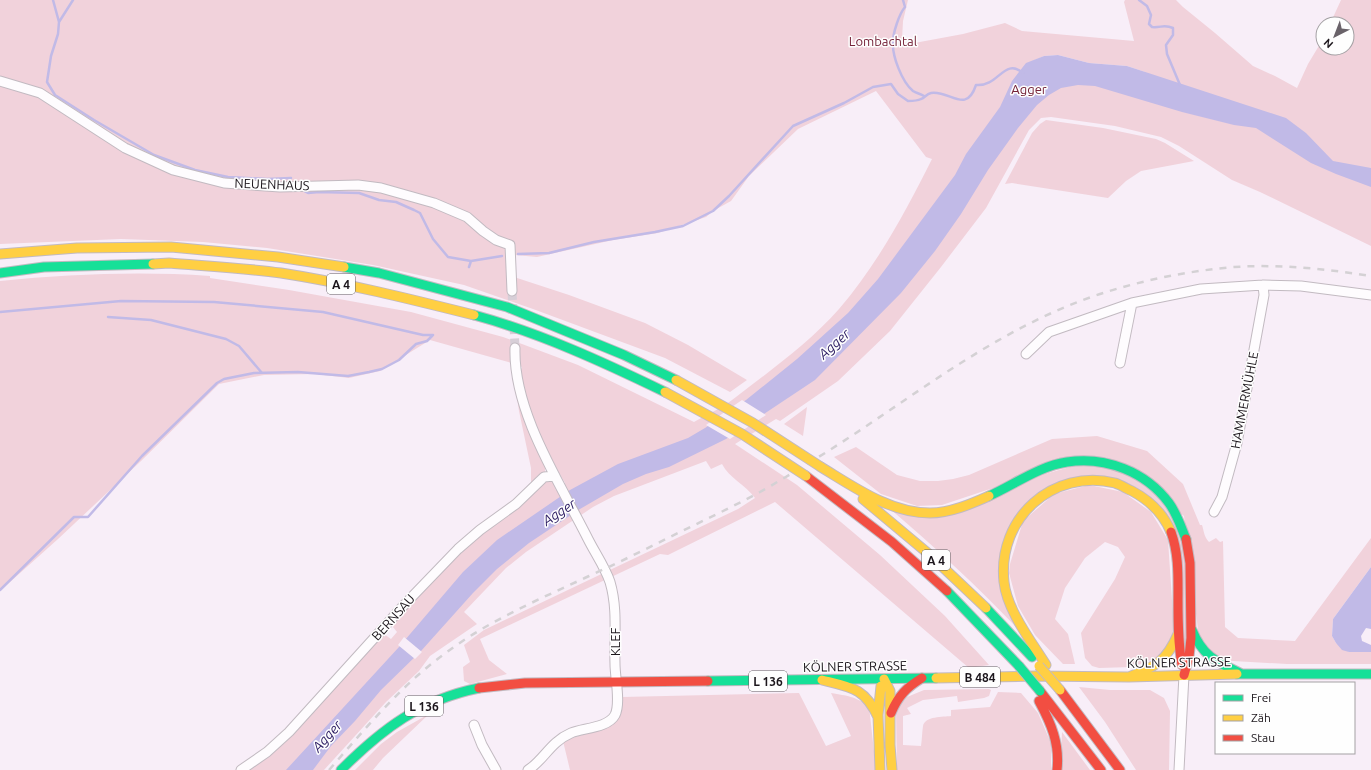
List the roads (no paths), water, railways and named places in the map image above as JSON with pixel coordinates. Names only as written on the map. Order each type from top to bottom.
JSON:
[{"type":"main road","name":"A 4","points":[[0,254],[77,248],[171,248],[278,257],[379,272],[506,307],[624,355],[676,380],[754,423],[821,467],[902,530],[951,574],[1042,665]]},
{"type":"main road","name":"A 4","points":[[0,273],[44,267],[169,262],[279,273],[334,282],[394,295],[503,323],[596,359],[665,392],[742,434],[844,503],[940,584],[973,616],[1019,666],[1037,691]]},
{"type":"main road","points":[[821,467],[887,503],[904,510],[927,513],[950,510],[968,505],[1041,471],[1065,463],[1086,461],[1098,462],[1117,465],[1132,471],[1152,484],[1165,498],[1175,512],[1184,531],[1187,542],[1190,564],[1190,656],[1184,675]]},
{"type":"main road","points":[[1120,770],[1042,665],[1009,599],[1004,572],[1005,548],[1014,525],[1030,505],[1049,491],[1070,482],[1094,480],[1121,485],[1145,499],[1159,512],[1174,539],[1177,551],[1178,634],[1184,675]]},
{"type":"main road","points":[[1190,624],[1195,640],[1205,653],[1242,674]]},
{"type":"main road","points":[[1129,677],[1153,667],[1164,658],[1173,645],[1178,634]]},
{"type":"main road","name":"KÖLNER STRASSE","points":[[341,770],[365,746],[383,731],[404,717],[424,706],[460,692],[491,686],[525,683],[1038,676],[1129,677],[1242,674],[1371,674]]},
{"type":"main road","points":[[890,716],[897,698],[902,692],[922,678]]},
{"type":"main road","points":[[884,679],[890,691],[890,745],[892,770]]},
{"type":"main road","points":[[880,770],[879,692],[884,679]]},
{"type":"main road","points":[[822,680],[861,692],[870,700],[879,718]]},
{"type":"main road","points":[[1037,691],[1053,728],[1058,753],[1057,770]]},
{"type":"main road","points":[[1037,691],[1101,770]]},
{"type":"street","name":"NEUENHAUS","points":[[0,81],[40,94],[125,148],[173,170],[224,183],[280,187],[366,186],[388,189],[434,203],[466,217],[496,240],[510,246],[512,291]]},
{"type":"street","points":[[1026,354],[1049,332],[1132,303],[1201,289],[1263,285],[1301,286],[1371,295]]},
{"type":"street","name":"HAMMERMÜHLE","points":[[1214,512],[1222,497],[1237,443],[1264,295],[1263,285]]},
{"type":"street","points":[[1120,363],[1132,303]]},
{"type":"street","points":[[515,348],[519,382],[526,411],[536,437],[555,476]]},
{"type":"street","name":"KLEF","points":[[528,770],[557,741],[573,732],[610,721],[615,715],[617,708],[615,617],[610,582],[555,476]]},
{"type":"street","name":"BERNSAU","points":[[241,770],[267,752],[289,732],[405,604],[458,550],[480,530],[516,504],[544,477],[555,476]]},
{"type":"street","points":[[1179,770],[1184,675]]},
{"type":"street","points":[[474,725],[482,745],[496,770]]},
{"type":"water","name":"Agger","points":[[1058,55],[1089,63],[1127,66],[1286,118],[1306,133],[1333,161],[1371,168],[1371,187],[1311,163],[1256,128],[1234,125],[1182,112],[1095,86],[1078,85],[1061,88],[1049,95],[1037,105],[1018,128],[988,170],[961,214],[935,251],[901,293],[815,380],[726,439],[669,467],[646,474],[623,484],[580,509],[529,543],[497,569],[473,593],[421,651],[381,690],[355,721],[331,746],[313,770],[286,770],[399,647],[463,572],[497,540],[570,490],[618,464],[688,438],[705,428],[746,400],[797,359],[848,313],[878,279],[955,175],[966,154],[1000,107],[1012,81],[1026,63],[1044,56]]},
{"type":"water","points":[[1371,567],[1371,629],[1366,628],[1361,636],[1362,641],[1371,645],[1371,652],[1349,652],[1342,650],[1332,636],[1333,619]]},
{"type":"waterway","points":[[53,0],[59,22]]},
{"type":"waterway","points":[[73,0],[59,22],[58,34],[51,56],[47,82],[55,95],[154,155],[195,170],[228,177],[267,179],[291,178]]},
{"type":"waterway","points":[[903,0],[905,7],[895,29],[893,38],[894,54],[898,68],[905,82],[913,91],[924,96]]},
{"type":"waterway","points":[[1139,0],[1147,6],[1151,15],[1149,24],[1152,27],[1167,26],[1173,28],[1173,35],[1166,45],[1167,54],[1180,85]]},
{"type":"waterway","points":[[518,254],[549,253],[594,242],[683,226],[713,211],[729,196],[793,126],[844,103],[873,87],[891,84],[898,94],[908,101],[919,100],[931,93],[938,93],[962,100],[972,94],[976,85],[990,82],[1006,70],[1011,68],[1023,73]]},
{"type":"waterway","points":[[302,190],[308,193],[359,193],[379,200],[396,202],[420,213],[433,239],[448,257],[471,261]]},
{"type":"waterway","points":[[469,267],[471,261],[502,256]]},
{"type":"waterway","points":[[0,312],[121,301],[214,302],[323,312],[423,335],[433,335]]},
{"type":"waterway","points":[[108,317],[151,320],[226,339],[239,346],[262,373]]},
{"type":"waterway","points":[[0,590],[74,517],[88,517],[142,456],[217,383],[224,379],[254,373],[298,372],[348,376],[369,372],[382,369],[399,360],[416,344],[427,341],[433,335]]},
{"type":"tunnel","points":[[512,291],[513,313]]},
{"type":"tunnel","points":[[514,325],[515,348]]},
{"type":"railway","points":[[329,770],[370,723],[414,678],[463,640],[534,602],[760,492],[837,445],[976,353],[1036,320],[1068,306],[1116,289],[1149,280],[1200,271],[1234,267],[1268,266],[1320,269],[1371,276]]},
{"type":"park label","name":"Lombachtal","points":[[883,41]]}]
